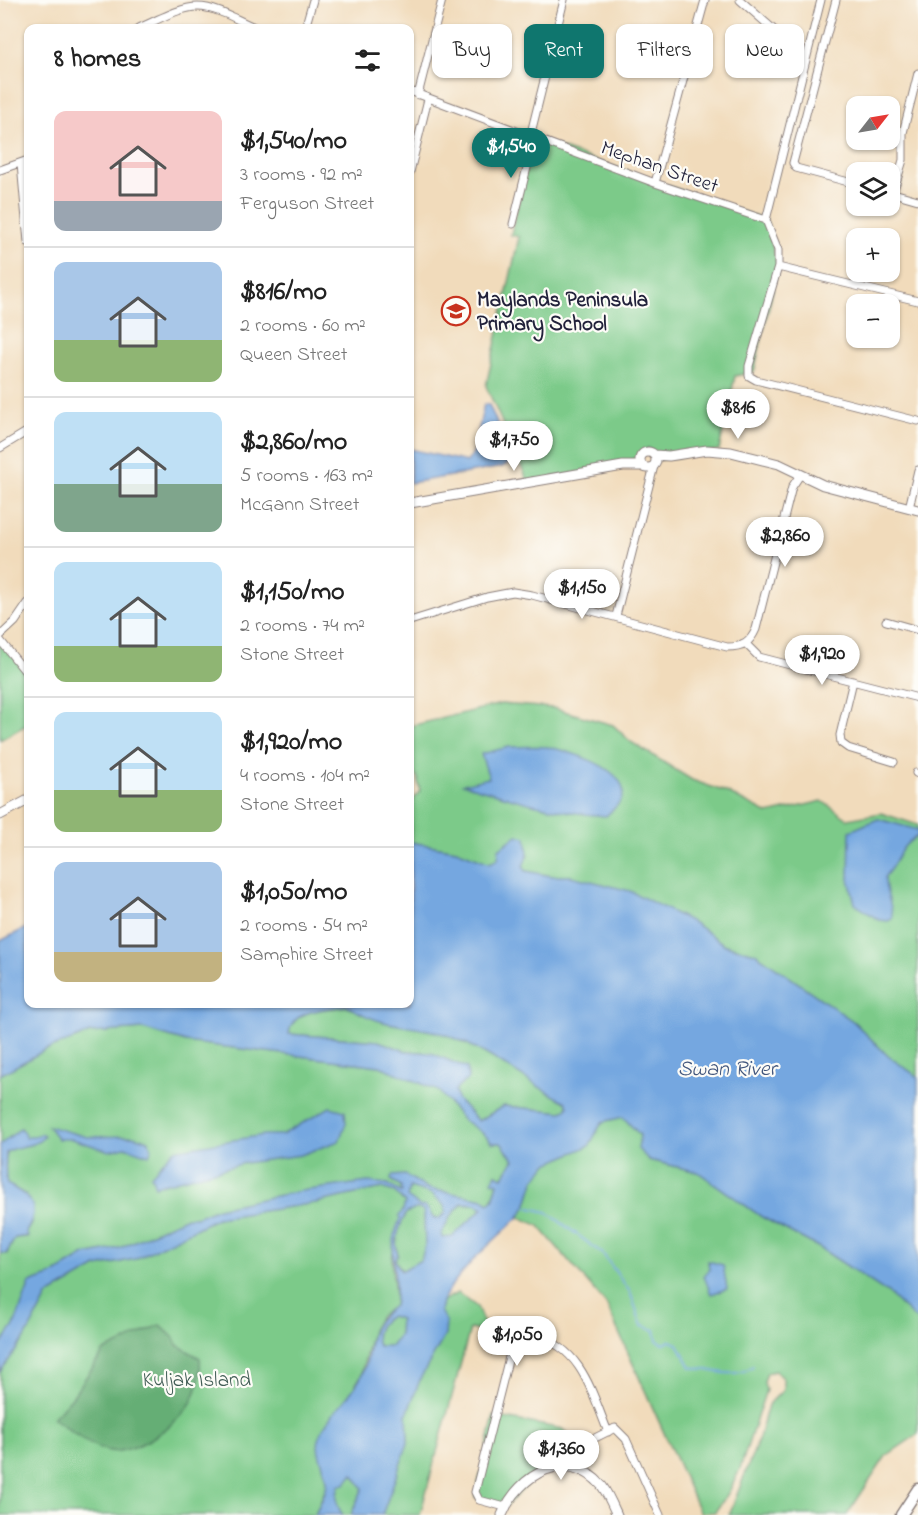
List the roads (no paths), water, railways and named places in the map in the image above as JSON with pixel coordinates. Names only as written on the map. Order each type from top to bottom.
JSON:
[{"type":"main road","points":[[901,1515],[918,1489]]},
{"type":"street","points":[[306,24],[312,0]]},
{"type":"street","points":[[418,95],[442,0]]},
{"type":"street","points":[[513,224],[564,0]]},
{"type":"street","points":[[655,183],[705,0]]},
{"type":"street","points":[[740,0],[806,58]]},
{"type":"street","points":[[821,0],[766,220],[778,250],[778,267],[748,366],[749,376],[756,380],[918,421]]},
{"type":"street","points":[[836,0],[793,163],[796,168],[846,181]]},
{"type":"street","points":[[147,24],[188,3],[208,6],[247,24]]},
{"type":"street","points":[[900,168],[903,160],[903,133],[918,73]]},
{"type":"street","name":"Mephan Street","points":[[414,93],[655,183],[766,220]]},
{"type":"street","points":[[414,156],[428,99]]},
{"type":"street","points":[[790,125],[802,129]]},
{"type":"street","points":[[0,170],[24,162]]},
{"type":"street","points":[[900,195],[918,200]]},
{"type":"street","points":[[778,267],[918,301]]},
{"type":"street","points":[[0,448],[24,433]]},
{"type":"street","points":[[414,502],[707,450],[731,452],[779,464],[823,485],[913,509],[918,470]]},
{"type":"street","points":[[616,616],[648,484],[648,462]]},
{"type":"street","points":[[414,620],[513,592],[616,616],[728,647],[746,644],[756,629],[792,487],[800,475]]},
{"type":"street","points":[[24,609],[0,638],[24,670]]},
{"type":"street","points":[[886,621],[918,630]]},
{"type":"street","points":[[746,644],[759,657],[918,698]]},
{"type":"street","points":[[853,681],[840,735],[841,743],[848,748],[894,762]]},
{"type":"street","points":[[0,815],[24,802]]},
{"type":"street","points":[[608,1432],[581,1369],[568,1351],[551,1340],[524,1333],[514,1337],[475,1492],[479,1500],[503,1511],[510,1495],[526,1480],[543,1469],[585,1471],[603,1487],[617,1515]]},
{"type":"street","points":[[575,1470],[591,1440],[615,1428],[626,1439],[660,1515]]},
{"type":"water","points":[[484,404],[489,405],[514,460],[502,467],[414,482],[414,450],[467,462],[474,452]]},
{"type":"water","points":[[509,747],[547,747],[594,762],[615,776],[621,785],[623,794],[621,800],[606,816],[551,808],[463,784],[489,778],[481,754]]},
{"type":"water","points":[[878,819],[918,830],[918,836],[902,849],[885,876],[892,914],[892,919],[888,921],[879,920],[855,904],[849,879],[850,831]]},
{"type":"water","name":"Swan River","points":[[517,835],[526,837],[528,854],[523,866],[526,871],[551,876],[571,876],[630,891],[694,923],[725,945],[755,953],[854,1022],[888,1056],[918,1077],[918,1321],[888,1293],[820,1248],[762,1217],[698,1172],[649,1160],[638,1149],[640,1135],[623,1117],[602,1122],[589,1146],[547,1164],[534,1181],[526,1207],[519,1217],[476,1257],[454,1282],[442,1301],[440,1311],[446,1322],[445,1335],[421,1377],[407,1414],[408,1443],[382,1515],[351,1515],[363,1488],[353,1474],[345,1484],[339,1485],[338,1489],[337,1504],[343,1515],[315,1515],[327,1484],[318,1447],[320,1436],[328,1421],[360,1379],[368,1358],[370,1340],[376,1324],[394,1306],[394,1241],[399,1216],[405,1203],[395,1192],[382,1188],[315,1203],[217,1218],[135,1259],[97,1267],[48,1295],[25,1338],[0,1372],[0,1346],[14,1326],[30,1283],[52,1275],[85,1255],[120,1248],[187,1217],[196,1217],[218,1208],[301,1191],[368,1182],[388,1184],[402,1193],[401,1186],[391,1180],[392,1176],[405,1175],[429,1189],[484,1199],[488,1203],[493,1201],[498,1183],[492,1181],[496,1174],[503,1177],[514,1160],[501,1143],[492,1143],[484,1134],[462,1119],[439,1091],[380,1066],[186,1042],[143,1029],[90,1033],[45,1050],[0,1075],[0,941],[24,929],[24,1008],[334,1008],[303,1015],[291,1026],[289,1034],[378,1041],[406,1051],[431,1053],[467,1068],[468,1079],[455,1090],[457,1099],[478,1121],[504,1106],[562,1112],[568,1107],[566,1102],[485,1053],[457,1039],[380,1021],[350,1008],[414,1008],[414,843],[456,850],[490,863],[498,859],[499,849]],"holes":[[[410,1187],[432,1194],[445,1206],[446,1212],[440,1218],[434,1218],[425,1206],[421,1207],[407,1197]],[[462,1203],[476,1204],[483,1208],[452,1237],[443,1238],[442,1233],[450,1217]],[[418,1208],[424,1212],[425,1247],[421,1260],[401,1271],[395,1260],[398,1255],[396,1245],[406,1213]],[[391,1316],[400,1319],[399,1335],[392,1346],[378,1346],[376,1337],[380,1325]]]},
{"type":"water","points":[[330,1107],[345,1111],[346,1123],[339,1141],[301,1155],[245,1163],[155,1186],[151,1175],[174,1150],[264,1135],[282,1135]]},
{"type":"water","points":[[48,1126],[87,1137],[133,1136],[148,1140],[152,1148],[149,1155],[125,1147],[109,1151],[72,1139],[58,1139]]},
{"type":"water","points":[[21,1128],[26,1138],[42,1134],[44,1137],[35,1143],[6,1152],[7,1184],[27,1198],[33,1208],[33,1215],[26,1232],[28,1236],[15,1238],[6,1254],[0,1253],[0,1145]]},
{"type":"water","points":[[708,1261],[723,1265],[727,1289],[711,1294],[704,1276],[709,1270]]},
{"type":"waterway","points":[[526,1207],[547,1212],[603,1254],[630,1292],[642,1326],[655,1330],[657,1341],[663,1344],[670,1341],[678,1344],[691,1367],[731,1373],[753,1366]]},
{"type":"place","name":"Maylands Peninsula Primary School","points":[[456,311]]},
{"type":"park label","name":"Kuljak Island","points":[[197,1379]]}]
